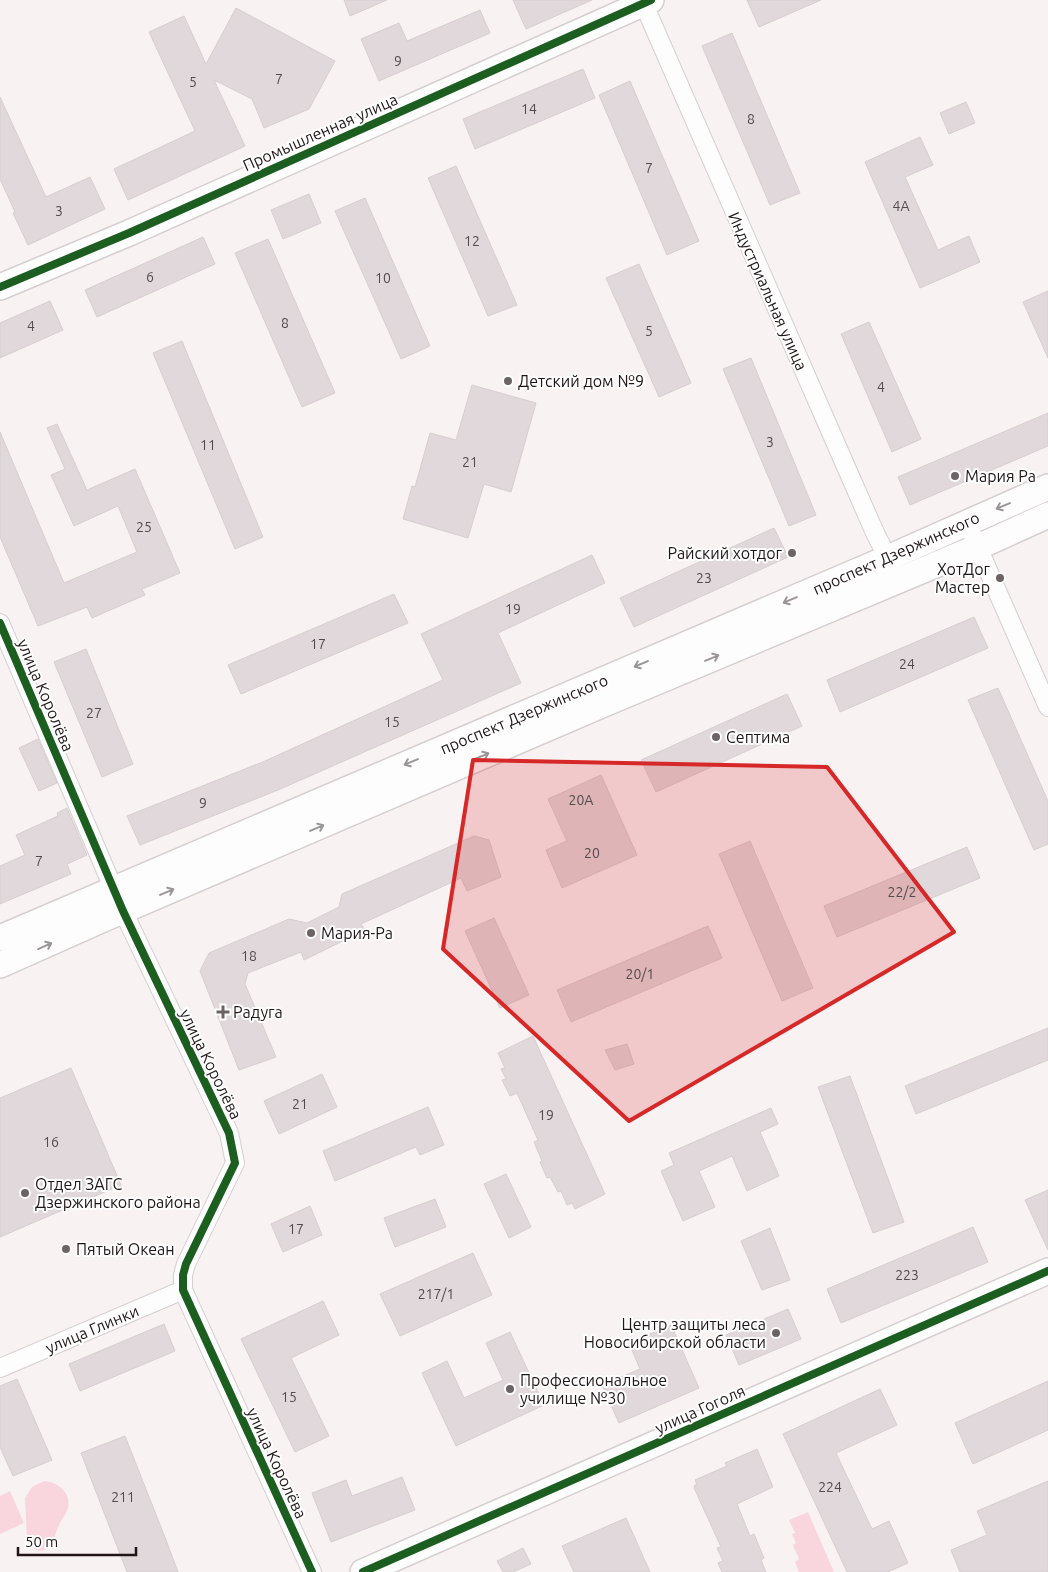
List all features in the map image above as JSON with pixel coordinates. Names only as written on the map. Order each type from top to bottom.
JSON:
[{"type":"main road","name":"Промышленная улица","points":[[0,287],[147,225],[645,1]]},
{"type":"main road","name":"проспект Дзержинского","points":[[0,965],[118,900],[1048,487]]},
{"type":"main road","name":"проспект Дзержинского","points":[[0,938],[118,900],[604,704],[978,547],[1048,515]]},
{"type":"main road","name":"улица Гоголя","points":[[364,1572],[1048,1271]]},
{"type":"street","name":"Индустриальная улица","points":[[645,1],[846,467],[900,580]]},
{"type":"street","points":[[966,522],[1048,707]]},
{"type":"street","name":"улица Королёва","points":[[0,623],[118,900],[229,1133],[235,1163],[186,1264],[183,1275],[183,1290],[312,1572]]},
{"type":"street","name":"улица Глинки","points":[[0,1368],[183,1290]]},
{"type":"highlighted area","points":[[473,760],[827,767],[954,932],[629,1121],[443,949]]},
{"type":"shaded area","points":[[44,1481],[55,1484],[64,1490],[67,1495],[68,1505],[51,1545],[46,1550],[38,1551],[30,1546],[27,1541],[25,1498],[32,1487]]},
{"type":"shaded area","points":[[10,1491],[24,1523],[0,1534],[0,1496]]},
{"type":"shaded area","points":[[808,1512],[834,1572],[799,1572],[795,1562],[799,1559],[793,1545],[796,1543],[792,1534],[795,1533],[789,1520]]},
{"type":"building","points":[[344,0],[387,0],[350,16]]},
{"type":"building","points":[[513,0],[592,0],[526,29]]},
{"type":"building","points":[[747,0],[821,0],[759,27]]},
{"type":"building","points":[[236,8],[335,61],[309,109],[264,128],[252,99],[214,80],[245,146],[128,200],[114,169],[195,131],[149,32],[184,16],[206,64]]},
{"type":"building","points":[[480,10],[490,33],[379,81],[361,39],[399,23],[407,41]]},
{"type":"building","points":[[732,33],[800,193],[770,205],[702,46]]},
{"type":"building","points":[[583,69],[595,98],[475,149],[463,119]]},
{"type":"building","points":[[630,81],[699,241],[667,255],[599,95]]},
{"type":"building","points":[[0,97],[46,197],[90,177],[105,209],[28,245],[0,179]]},
{"type":"building","points":[[966,102],[975,123],[949,134],[940,113]]},
{"type":"building","points":[[920,137],[933,165],[905,177],[938,250],[969,236],[980,262],[920,288],[865,162]]},
{"type":"building","points":[[456,166],[517,305],[488,316],[428,178]]},
{"type":"building","points":[[309,194],[321,223],[283,239],[271,210]]},
{"type":"building","points":[[365,198],[430,346],[401,359],[335,211]]},
{"type":"building","points":[[203,237],[215,264],[97,317],[85,290]]},
{"type":"building","points":[[268,239],[335,393],[302,407],[235,253]]},
{"type":"building","points":[[639,264],[691,383],[659,397],[606,278]]},
{"type":"building","points":[[1048,291],[1048,358],[1023,302]]},
{"type":"building","points":[[50,301],[63,330],[0,358],[0,323]]},
{"type":"building","points":[[869,322],[921,439],[892,452],[841,334]]},
{"type":"building","points":[[182,341],[263,537],[235,549],[153,353]]},
{"type":"building","points":[[751,358],[816,515],[789,526],[723,369]]},
{"type":"building","points":[[472,385],[536,403],[511,492],[484,484],[468,538],[403,519],[412,486],[415,487],[430,433],[456,440]]},
{"type":"building","points":[[1048,413],[1048,446],[910,505],[898,477]]},
{"type":"building","points":[[57,424],[87,490],[135,469],[180,573],[142,589],[145,595],[92,618],[87,607],[38,626],[0,537],[0,432],[64,583],[137,552],[118,506],[74,526],[51,475],[65,469],[47,428]]},
{"type":"building","points":[[774,528],[788,557],[634,627],[620,598]]},
{"type":"building","points":[[592,555],[605,583],[498,633],[521,683],[278,790],[140,845],[127,816],[265,761],[443,680],[421,634]]},
{"type":"building","points":[[394,594],[408,623],[241,694],[228,665]]},
{"type":"building","points":[[974,617],[988,648],[840,712],[827,680]]},
{"type":"building","points":[[86,649],[133,764],[102,777],[54,662]]},
{"type":"building","points":[[998,688],[1048,801],[1048,844],[1034,850],[968,700]]},
{"type":"building","points":[[787,694],[802,726],[656,792],[641,760]]},
{"type":"building","points":[[38,739],[57,783],[39,791],[19,748]]},
{"type":"building","points":[[601,775],[637,855],[562,888],[546,850],[567,841],[548,799]]},
{"type":"building","points":[[67,808],[87,855],[67,864],[71,874],[0,904],[0,866],[25,855],[16,835],[58,816],[57,813]]},
{"type":"building","points":[[474,836],[489,840],[501,877],[467,891],[461,878],[361,924],[365,930],[304,960],[301,952],[248,973],[245,984],[276,1057],[239,1070],[200,971],[209,953],[289,919],[307,923],[339,907],[342,894]]},
{"type":"building","points":[[750,841],[813,988],[782,1001],[719,854]]},
{"type":"building","points":[[967,847],[980,878],[837,937],[824,906]]},
{"type":"building","points":[[494,918],[529,995],[500,1008],[465,931]]},
{"type":"building","points":[[708,926],[722,958],[571,1022],[557,990]]},
{"type":"building","points":[[1048,1028],[1048,1060],[916,1114],[905,1086]]},
{"type":"building","points":[[533,1036],[605,1194],[575,1209],[572,1203],[567,1205],[561,1191],[558,1192],[550,1177],[547,1178],[534,1142],[538,1140],[517,1093],[510,1096],[502,1080],[506,1079],[501,1069],[505,1068],[498,1053]]},
{"type":"building","points":[[627,1044],[634,1064],[615,1070],[605,1050]]},
{"type":"building","points":[[71,1068],[121,1185],[0,1237],[0,1098]]},
{"type":"building","points":[[322,1074],[337,1107],[279,1134],[264,1101]]},
{"type":"building","points":[[850,1076],[904,1222],[873,1233],[818,1087]]},
{"type":"building","points":[[428,1107],[444,1145],[420,1155],[416,1147],[335,1181],[323,1151]]},
{"type":"building","points":[[771,1108],[778,1124],[760,1132],[779,1176],[747,1191],[732,1156],[699,1171],[715,1207],[683,1221],[661,1171],[674,1165],[669,1153]]},
{"type":"building","points":[[506,1174],[531,1227],[509,1238],[484,1184]]},
{"type":"building","points":[[1048,1190],[1048,1250],[1025,1200]]},
{"type":"building","points":[[435,1199],[446,1227],[395,1247],[384,1218]]},
{"type":"building","points":[[310,1206],[322,1235],[283,1252],[271,1224]]},
{"type":"building","points":[[973,1227],[988,1262],[841,1323],[827,1289]]},
{"type":"building","points":[[770,1228],[790,1280],[762,1290],[741,1241]]},
{"type":"building","points":[[473,1253],[492,1295],[400,1336],[380,1294]]},
{"type":"building","points":[[323,1301],[339,1335],[291,1358],[329,1436],[295,1452],[241,1339]]},
{"type":"building","points":[[788,1309],[801,1339],[739,1365],[726,1335]]},
{"type":"building","points":[[164,1324],[175,1351],[80,1391],[69,1364]]},
{"type":"building","points":[[671,1325],[699,1388],[619,1423],[602,1385],[640,1369],[629,1343]]},
{"type":"building","name":"Профессиональное училище №30","points":[[510,1332],[544,1405],[456,1446],[422,1373],[447,1361],[464,1398],[503,1380],[486,1343]]},
{"type":"building","points":[[17,1379],[52,1460],[13,1476],[0,1447],[0,1386]]},
{"type":"building","points":[[1048,1381],[1048,1430],[973,1464],[955,1423]]},
{"type":"building","points":[[880,1389],[897,1425],[836,1453],[872,1529],[889,1521],[908,1563],[888,1572],[847,1572],[783,1434]]},
{"type":"building","points":[[125,1436],[178,1572],[127,1572],[81,1453]]},
{"type":"building","points":[[757,1449],[773,1487],[737,1504],[750,1536],[754,1534],[764,1558],[761,1560],[766,1572],[722,1572],[718,1563],[723,1561],[717,1548],[721,1547],[695,1490],[694,1486],[697,1484],[695,1480],[727,1466],[725,1463]]},
{"type":"building","points":[[402,1477],[415,1510],[331,1542],[312,1493],[346,1480],[352,1496]]},
{"type":"building","points":[[1048,1481],[1048,1572],[960,1572],[951,1550],[987,1535],[977,1511]]},
{"type":"building","points":[[626,1518],[650,1572],[574,1572],[562,1546]]},
{"type":"building","points":[[523,1548],[531,1564],[513,1572],[503,1572],[497,1561]]},
{"type":"cycle path","points":[[0,287],[129,233],[651,0]]},
{"type":"cycle path","points":[[0,623],[123,911],[229,1133],[235,1163],[186,1264],[183,1275],[183,1290],[312,1572]]},
{"type":"cycle path","points":[[363,1572],[1048,1271]]},
{"type":"place","name":"Детский дом №9","points":[[508,381]]},
{"type":"place","name":"Мария Ра","points":[[955,476]]},
{"type":"place","name":"Райский хотдог","points":[[792,553]]},
{"type":"place","name":"ХотДог Мастер","points":[[1000,578]]},
{"type":"place","name":"Септима","points":[[716,737]]},
{"type":"place","name":"Мария-Ра","points":[[311,933]]},
{"type":"place","name":"Радуга","points":[[223,1012]]},
{"type":"place","name":"Отдел ЗАГС Дзержинского района","points":[[25,1193]]},
{"type":"place","name":"Пятый Океан","points":[[66,1249]]},
{"type":"place","name":"Центр защиты леса Новосибирской области","points":[[776,1333]]},
{"type":"place","name":"Профессиональное училище №30","points":[[510,1389]]}]
